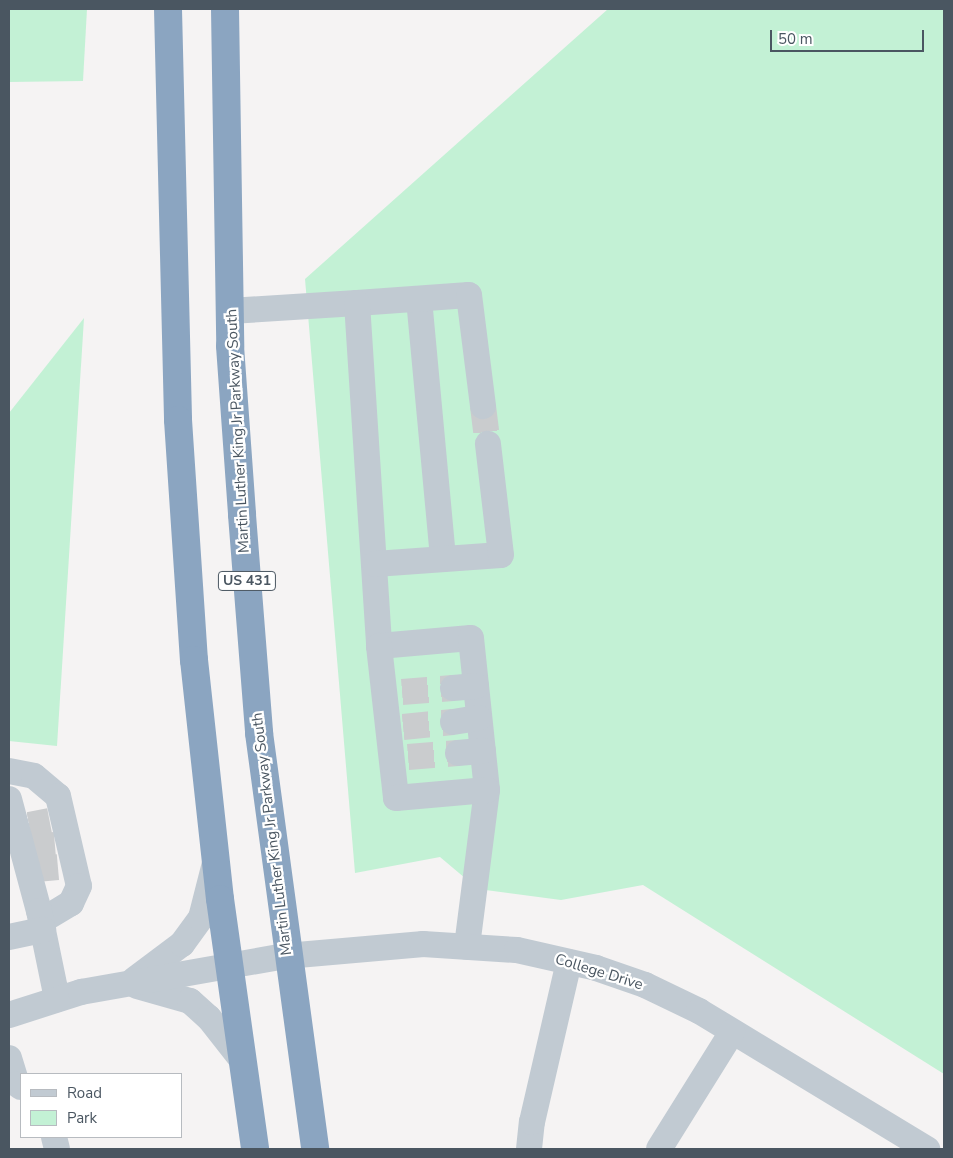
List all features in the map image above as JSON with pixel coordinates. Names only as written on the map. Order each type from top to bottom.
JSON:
[{"type":"highway","points":[[168,9],[178,420],[194,660],[229,967],[255,1149]]},
{"type":"highway","name":"Martin Luther King Jr Parkway South","points":[[225,9],[230,311],[258,723],[286,956],[315,1149]]},
{"type":"street","points":[[230,311],[469,295],[483,406]]},
{"type":"street","points":[[420,299],[442,558]]},
{"type":"street","points":[[357,304],[379,646],[394,693],[400,758],[396,798],[487,790]]},
{"type":"street","points":[[375,564],[501,555],[488,444]]},
{"type":"street","points":[[379,646],[472,638],[465,687],[479,718],[470,752],[487,790],[467,947]]},
{"type":"street","points":[[453,722],[479,718]]},
{"type":"street","points":[[9,771],[34,776],[58,796],[44,846],[42,925],[57,999]]},
{"type":"street","points":[[9,799],[44,846],[79,886],[71,903],[42,925],[9,937]]},
{"type":"street","points":[[130,984],[182,944],[201,918],[216,861]]},
{"type":"street","name":"College Drive","points":[[9,1015],[57,999],[286,956],[423,944],[517,950],[569,962],[645,985],[732,1032],[927,1149]]},
{"type":"street","points":[[529,1149],[532,1122],[569,962]]},
{"type":"street","points":[[130,984],[190,1001],[209,1018],[242,1060]]},
{"type":"street","points":[[659,1149],[732,1032]]},
{"type":"street","points":[[9,1058],[16,1086]]},
{"type":"green space","points":[[9,9],[87,9],[83,81],[9,82]]},
{"type":"green space","points":[[608,9],[944,9],[944,1074],[643,885],[561,900],[478,889],[440,857],[355,873],[305,279]]},
{"type":"green space","points":[[84,318],[57,746],[9,741],[9,413]]},
{"type":"tunnel","points":[[483,406],[488,444]]},
{"type":"tunnel","points":[[402,692],[453,688]]},
{"type":"tunnel","points":[[403,727],[453,722]]},
{"type":"tunnel","points":[[408,757],[458,753]]},
{"type":"tunnel","points":[[29,825],[50,821]]},
{"type":"tunnel","points":[[32,847],[55,845]]},
{"type":"tunnel","points":[[36,869],[58,867]]}]
